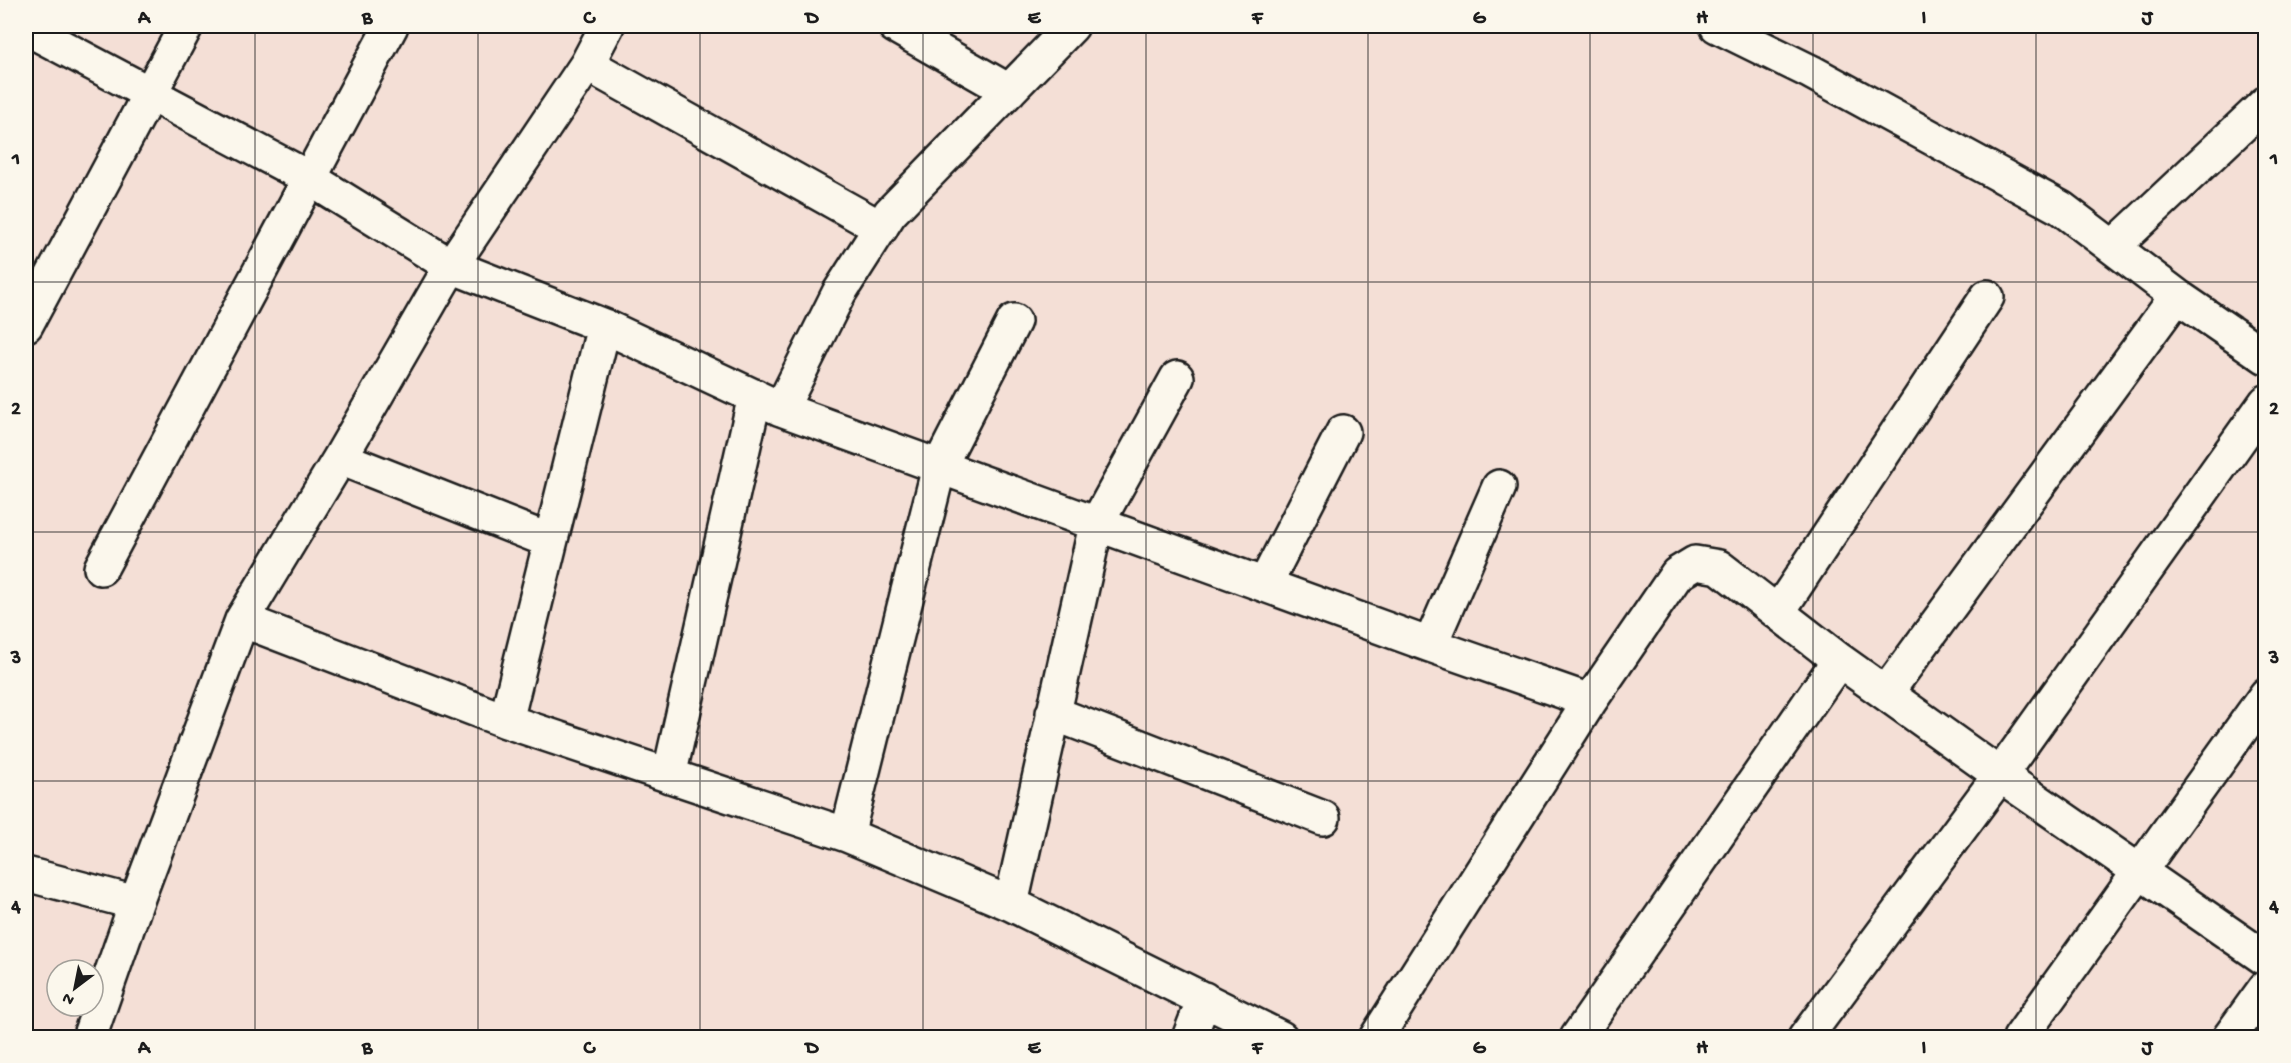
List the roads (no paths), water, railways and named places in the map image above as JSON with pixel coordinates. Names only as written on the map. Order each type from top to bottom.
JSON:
[{"type":"street","points":[[26,325],[186,26]]},
{"type":"street","points":[[101,568],[392,26]]},
{"type":"street","points":[[89,1038],[136,903],[242,620],[340,458],[451,266],[587,64],[607,26]]},
{"type":"street","points":[[895,26],[1009,91]]},
{"type":"street","points":[[669,776],[768,402],[890,213],[1072,26]]},
{"type":"street","points":[[1717,26],[1811,72],[2061,208],[2177,296],[2263,351]]},
{"type":"street","points":[[26,28],[309,178],[451,266],[604,327],[768,402],[1096,525],[1590,701]]},
{"type":"street","points":[[587,64],[881,228]]},
{"type":"street","points":[[2113,247],[2265,103]]},
{"type":"street","points":[[1886,693],[2177,296]]},
{"type":"street","points":[[1778,612],[1987,297]]},
{"type":"street","points":[[847,835],[939,467],[1014,321]]},
{"type":"street","points":[[506,721],[604,327]]},
{"type":"street","points":[[1011,904],[1096,525],[1178,378]]},
{"type":"street","points":[[1805,1038],[2000,775],[2265,402]]},
{"type":"street","points":[[1265,584],[1343,432]]},
{"type":"street","points":[[340,458],[550,542]]},
{"type":"street","points":[[1430,645],[1499,487]]},
{"type":"street","points":[[1376,1038],[1590,701],[1677,574],[1695,563],[1719,567],[1839,660],[2265,959]]},
{"type":"street","points":[[242,620],[506,721],[847,835],[1011,904],[1281,1038]]},
{"type":"street","points":[[1577,1038],[1839,660]]},
{"type":"street","points":[[2020,1038],[2137,871],[2265,695]]},
{"type":"street","points":[[1053,713],[1323,818]]},
{"type":"street","points":[[26,874],[136,903]]},
{"type":"street","points":[[2229,1038],[2265,987]]},
{"type":"street","points":[[1189,1038],[1204,999]]}]
